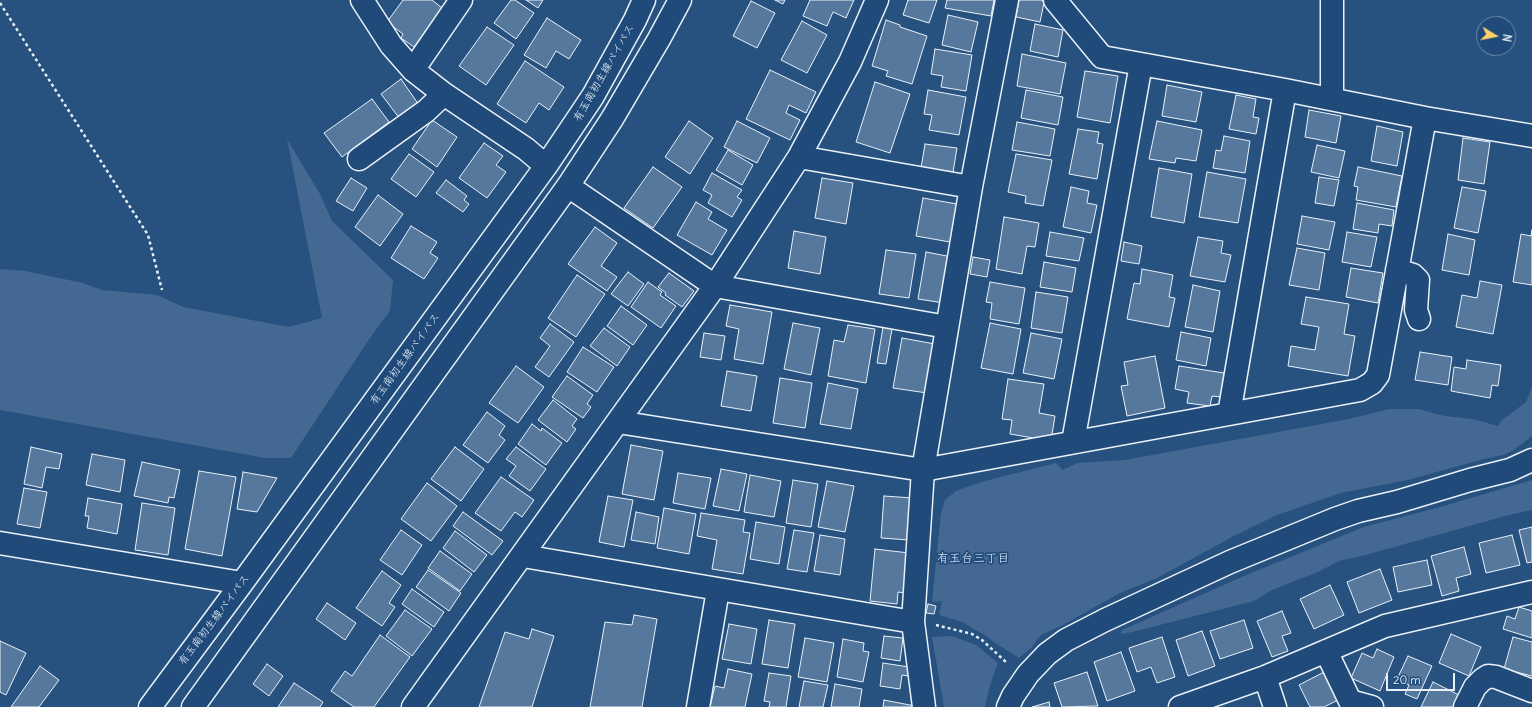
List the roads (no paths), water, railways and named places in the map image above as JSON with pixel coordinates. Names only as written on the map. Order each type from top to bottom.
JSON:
[{"type":"street","points":[[362,0],[391,45],[413,70],[444,94],[526,148],[546,166]]},
{"type":"street","points":[[413,70],[461,0]]},
{"type":"street","name":"有玉南初生線バイパス","points":[[150,707],[546,166],[593,96],[635,20],[644,0]]},
{"type":"street","points":[[193,707],[568,186],[612,119],[680,0]]},
{"type":"street","points":[[412,707],[523,556],[715,286],[799,157],[850,62],[877,0]]},
{"type":"street","points":[[924,707],[922,623],[923,470],[971,186],[1007,0]]},
{"type":"street","points":[[1055,0],[1102,57],[1285,90],[1426,118],[1532,136]]},
{"type":"street","points":[[1332,0],[1332,99]]},
{"type":"street","points":[[1072,442],[1141,64]]},
{"type":"street","points":[[1229,414],[1285,90]]},
{"type":"street","points":[[359,158],[426,111],[444,94]]},
{"type":"street","points":[[618,422],[923,470],[1360,390],[1372,383],[1378,375],[1426,118]]},
{"type":"street","points":[[799,157],[971,186]]},
{"type":"street","points":[[568,186],[715,286],[947,327]]},
{"type":"street","points":[[1397,270],[1412,275],[1418,280],[1416,310],[1419,319]]},
{"type":"street","points":[[1008,707],[1012,696],[1028,674],[1047,654],[1066,640],[1104,620],[1230,562],[1335,519],[1358,511],[1397,502],[1470,480],[1510,470],[1532,460]]},
{"type":"street","points":[[0,543],[242,583]]},
{"type":"street","points":[[523,556],[718,590],[922,623]]},
{"type":"street","points":[[698,707],[718,590]]},
{"type":"street","points":[[1180,707],[1265,677],[1385,626],[1532,592]]},
{"type":"street","points":[[1326,651],[1350,701],[1372,707]]},
{"type":"street","points":[[1465,707],[1475,687],[1488,676],[1496,677],[1532,690]]},
{"type":"street","points":[[1265,677],[1275,707]]},
{"type":"district","name":"有玉台三丁目","points":[[973,559]]}]
